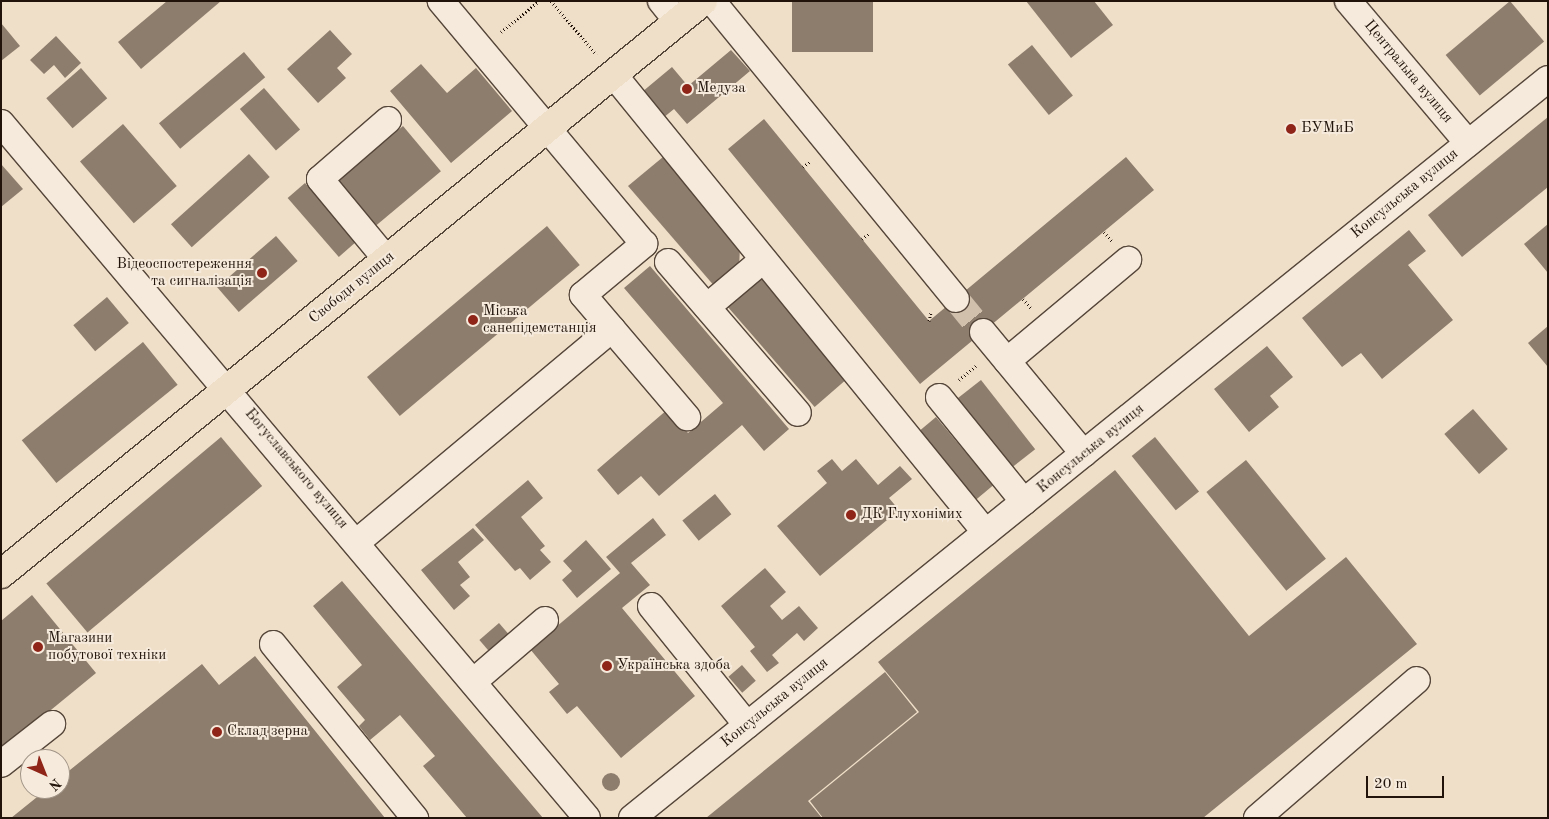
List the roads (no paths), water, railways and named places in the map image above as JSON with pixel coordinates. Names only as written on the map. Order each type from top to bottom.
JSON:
[{"type":"main road","name":"Свободи вулиця","points":[[1,574],[613,74],[670,11],[703,1]]},
{"type":"street","points":[[441,1],[644,244],[582,295],[688,417]]},
{"type":"street","points":[[712,1],[956,299]]},
{"type":"street","name":"Центральна вулиця","points":[[1348,1],[1468,143]]},
{"type":"street","points":[[613,74],[986,534]]},
{"type":"street","name":"Консульська вулиця","points":[[632,818],[1548,79]]},
{"type":"street","points":[[387,260],[320,179],[388,120]]},
{"type":"street","name":"Богуславського вулиця","points":[[1,123],[229,389],[587,818]]},
{"type":"street","points":[[707,307],[763,260]]},
{"type":"street","points":[[1007,361],[1128,260]]},
{"type":"street","points":[[668,262],[798,413]]},
{"type":"street","points":[[357,542],[612,329]]},
{"type":"street","points":[[983,332],[1084,454]]},
{"type":"street","points":[[939,397],[1024,502]]},
{"type":"street","points":[[651,606],[747,725]]},
{"type":"street","points":[[473,682],[545,620]]},
{"type":"street","points":[[273,644],[415,818]]},
{"type":"street","points":[[1257,818],[1417,680]]},
{"type":"street","points":[[1,764],[52,724]]},
{"type":"tunnel","points":[[956,299],[983,332]]},
{"type":"place","name":"Медуза","points":[[687,89]]},
{"type":"place","name":"БУМиБ","points":[[1291,129]]},
{"type":"place","name":"Відеоспостереження та сигналізація","points":[[262,273]]},
{"type":"place","name":"Міська санепідемстанція","points":[[473,320]]},
{"type":"place","name":"ДК Глухонімих","points":[[851,515]]},
{"type":"place","name":"Магазини побутової техніки","points":[[38,647]]},
{"type":"place","name":"Українська здоба","points":[[607,666]]},
{"type":"place","name":"Склад зерна","points":[[217,732]]}]
